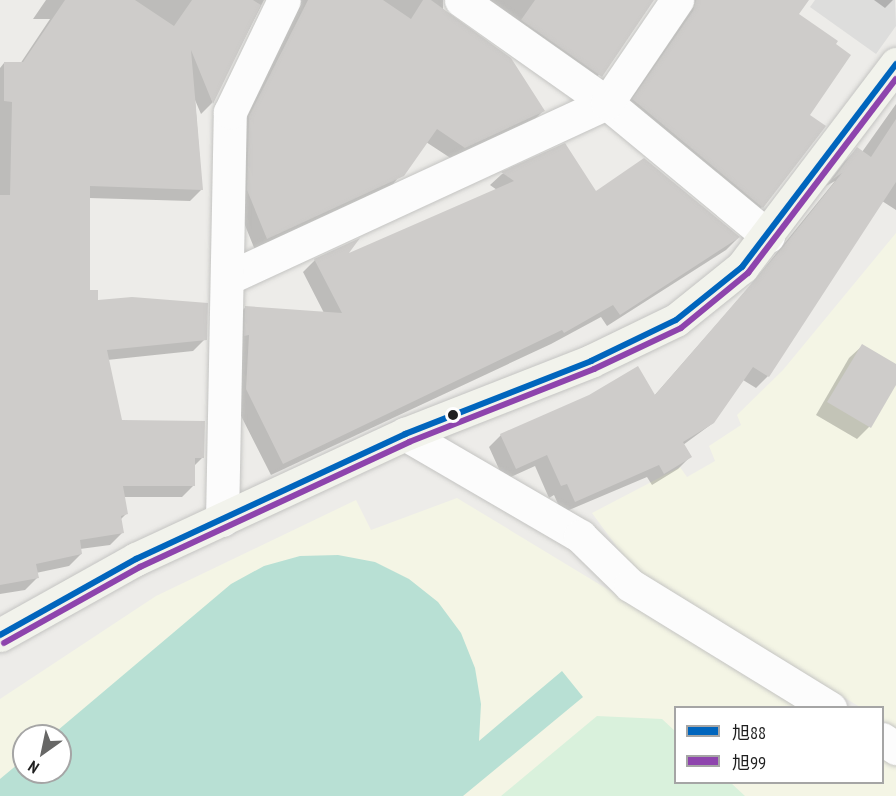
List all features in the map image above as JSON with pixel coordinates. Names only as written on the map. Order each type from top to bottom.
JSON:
[{"type":"street","points":[[222,520],[230,112],[284,0]]},
{"type":"street","points":[[461,0],[607,103],[768,236]]},
{"type":"street","points":[[228,278],[607,103],[677,0]]},
{"type":"street","points":[[0,635],[136,559],[405,434],[591,361],[676,320],[742,267],[768,236],[896,64]]},
{"type":"street","points":[[405,434],[580,536],[630,585],[827,706]]},
{"type":"shaded area","points":[[815,0],[895,0],[896,26],[876,54],[810,7]]},
{"type":"shaded area","points":[[896,233],[896,729],[884,722],[884,706],[858,706],[636,573],[592,513],[680,467],[687,477],[715,461],[709,446],[741,425],[737,415],[783,370]]},
{"type":"shaded area","points":[[457,498],[800,706],[674,706],[674,784],[884,784],[884,755],[896,762],[896,796],[0,796],[0,699],[156,596],[356,500],[371,530]]},
{"type":"green space","points":[[338,555],[375,562],[409,579],[438,602],[461,633],[475,668],[481,704],[479,741],[562,671],[583,697],[463,796],[0,796],[0,779],[12,769],[12,784],[72,784],[72,724],[65,724],[231,584],[264,566],[300,556]]},
{"type":"green space","points":[[597,716],[662,719],[674,730],[674,784],[732,784],[745,796],[501,796]]},
{"type":"building","points":[[65,0],[135,0],[174,26],[192,0],[253,0],[261,5],[213,104],[191,50],[203,190],[90,186],[90,290],[98,290],[98,300],[132,297],[208,303],[207,340],[107,350],[122,420],[205,421],[204,458],[195,458],[195,486],[123,486],[128,514],[121,516],[124,533],[80,540],[82,554],[36,564],[39,578],[0,585],[0,195],[10,195],[12,102],[4,101],[4,62],[23,62]]},
{"type":"building","points":[[308,0],[383,0],[411,19],[423,0],[431,0],[511,58],[545,111],[465,148],[437,129],[404,176],[267,239],[247,190],[249,116]]},
{"type":"building","points":[[535,0],[654,0],[602,77],[521,20]]},
{"type":"building","points":[[696,0],[809,0],[799,14],[838,41],[836,44],[851,55],[810,115],[826,126],[763,208],[632,99],[693,11]]},
{"type":"building","points":[[896,119],[896,182],[769,377],[753,367],[714,423],[683,442],[692,457],[664,474],[659,465],[575,502],[567,484],[561,486],[547,455],[516,469],[500,434],[589,395],[638,366],[655,395],[783,247],[842,173],[833,179],[857,147],[871,157]]},
{"type":"building","points":[[565,143],[596,191],[644,158],[740,237],[620,315],[613,305],[564,333],[562,330],[283,464],[246,389],[249,335],[244,336],[245,306],[342,313],[314,259],[360,238],[349,253],[514,181],[501,172]]},
{"type":"building","points":[[862,344],[896,364],[896,385],[871,428],[827,402]]},
{"type":"transit line","name":"旭88","points":[[0,635],[136,559],[405,434],[591,361],[676,320],[742,267],[896,64]]},
{"type":"transit line","name":"旭99","points":[[4,643],[140,567],[409,442],[594,369],[681,328],[748,273],[896,79]]}]
